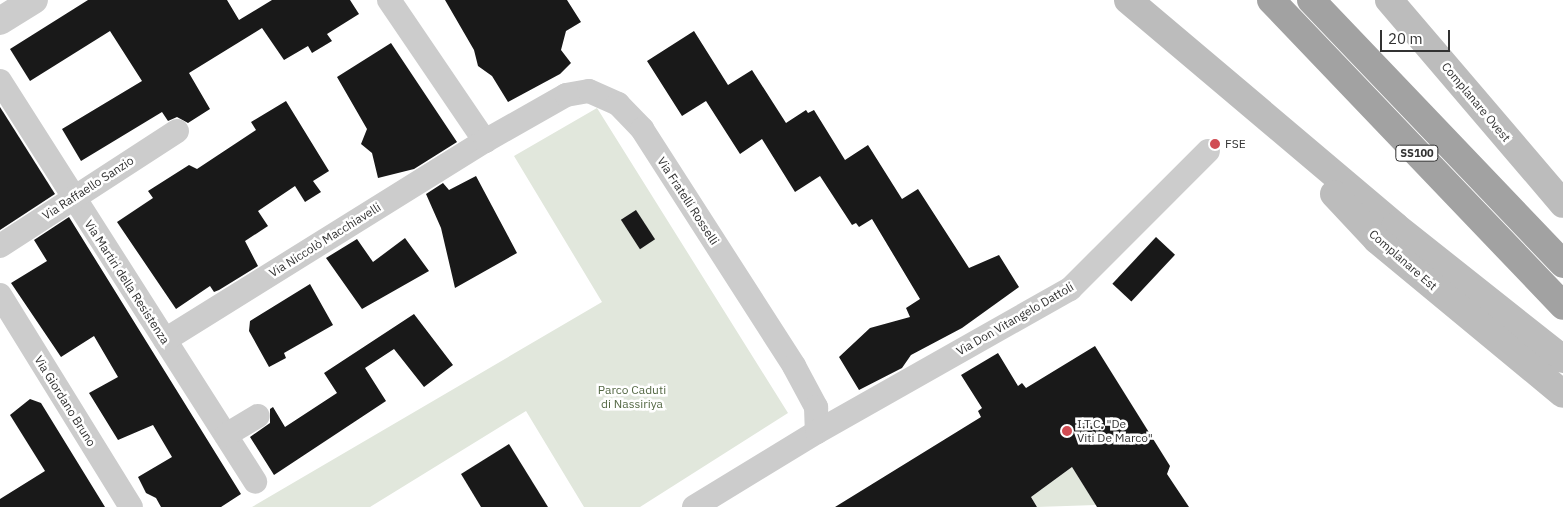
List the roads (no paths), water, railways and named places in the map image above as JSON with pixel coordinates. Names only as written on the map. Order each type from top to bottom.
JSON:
[{"type":"highway","name":"SS100","points":[[1270,0],[1563,306]]},
{"type":"highway","name":"SS100","points":[[1311,0],[1563,264]]},
{"type":"main road","points":[[1128,0],[1256,111],[1563,359]]},
{"type":"main road","name":"Complanare Ovest","points":[[1389,0],[1563,204]]},
{"type":"main road","name":"Complanare Est","points":[[1256,111],[1377,240],[1563,394]]},
{"type":"street","points":[[389,0],[486,141]]},
{"type":"street","points":[[0,21],[26,2]]},
{"type":"street","name":"Via Martiri della Resistenza","points":[[0,81],[255,482]]},
{"type":"street","name":"Via Fratelli Rosselli","points":[[486,141],[566,95],[589,91],[618,104],[642,128],[794,366],[816,408],[817,432]]},
{"type":"street","name":"Via Raffaello Sanzio","points":[[0,246],[72,197],[177,130]]},
{"type":"street","name":"Via Niccolò Macchiavelli","points":[[165,340],[486,141]]},
{"type":"street","name":"Via Don Vitangelo Dattoli","points":[[817,432],[1070,289],[1208,151]]},
{"type":"street","name":"Via Giordano Bruno","points":[[0,295],[131,507]]},
{"type":"street","points":[[226,435],[258,416]]},
{"type":"street","points":[[694,507],[817,432]]},
{"type":"place","name":"FSE","points":[[1215,144]]},
{"type":"place","name":"I.T.C. \"De Viti De Marco\"","points":[[1067,431]]},
{"type":"park label","name":"Parco Caduti di Nassiriya","points":[[632,397]]}]
